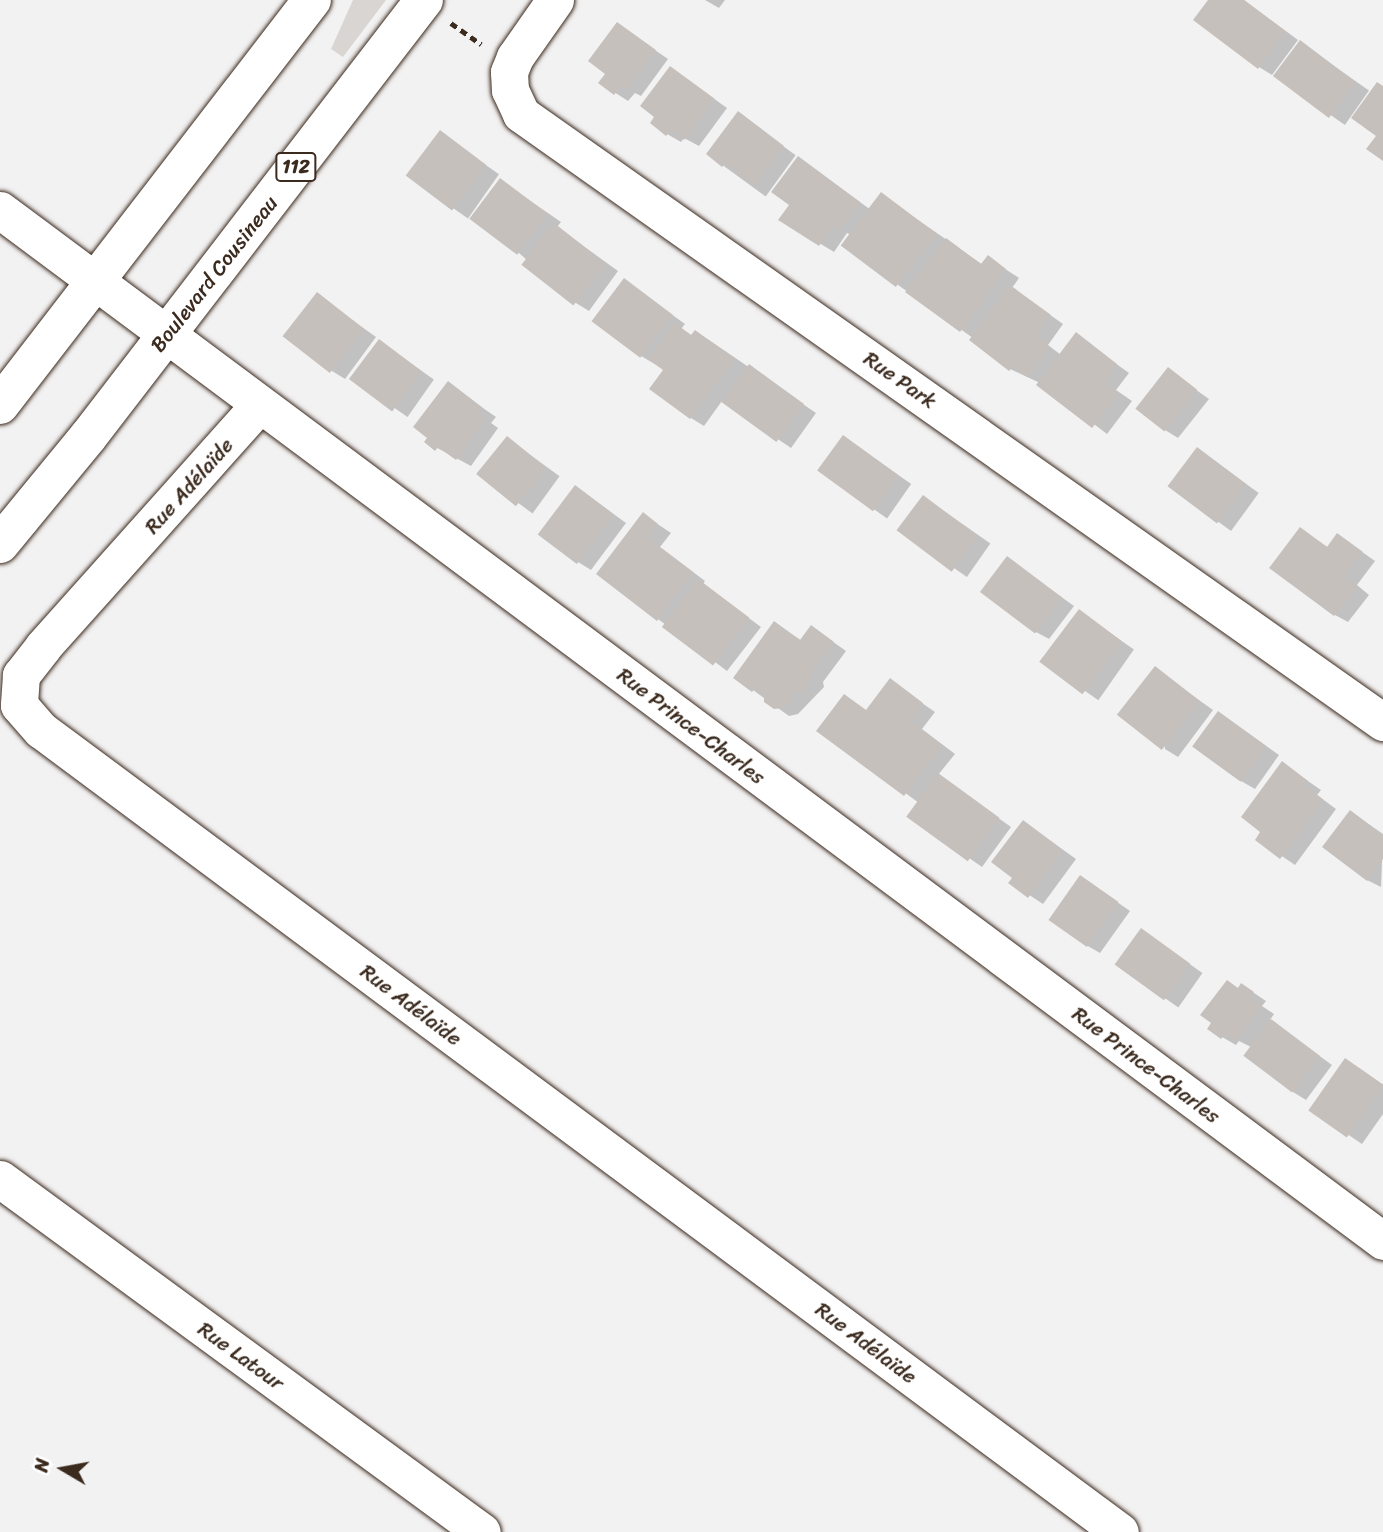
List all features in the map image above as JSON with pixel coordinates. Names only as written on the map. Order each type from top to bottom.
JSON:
[{"type":"main road","points":[[0,405],[312,0]]},
{"type":"main road","name":"Boulevard Cousineau","points":[[0,544],[167,335],[437,11]]},
{"type":"street","name":"Rue Park","points":[[555,0],[515,57],[509,72],[510,90],[522,114],[1383,722]]},
{"type":"street","name":"Rue Prince-Charles","points":[[3,218],[96,281],[1383,1241]]},
{"type":"street","name":"Rue Adélaïde","points":[[259,405],[199,476],[43,646],[21,675],[19,705],[41,730],[1120,1532]]},
{"type":"street","name":"Rue Latour","points":[[0,1179],[482,1532]]},
{"type":"path","points":[[437,11],[489,49]]},
{"type":"shaded area","points":[[353,0],[386,0],[343,57],[331,49]]},
{"type":"building","points":[[1208,0],[1244,0],[1285,31],[1258,69],[1193,20]]},
{"type":"building","points":[[617,22],[656,50],[627,90],[621,86],[614,95],[598,83],[605,74],[588,61]]},
{"type":"building","points":[[1300,40],[1356,82],[1329,118],[1273,76]]},
{"type":"building","points":[[670,66],[715,99],[684,140],[671,130],[666,136],[650,123],[654,117],[640,106]]},
{"type":"building","points":[[1377,82],[1383,86],[1383,161],[1366,149],[1376,136],[1351,118]]},
{"type":"building","points":[[738,111],[784,146],[754,186],[725,163],[722,167],[706,154]]},
{"type":"building","points":[[440,130],[486,165],[452,210],[406,176]]},
{"type":"building","points":[[798,156],[860,202],[839,230],[833,226],[819,246],[778,220],[789,205],[771,192]]},
{"type":"building","points":[[500,178],[548,214],[517,255],[469,219]]},
{"type":"building","points":[[881,192],[936,234],[896,287],[841,246]]},
{"type":"building","points":[[554,223],[606,264],[573,305],[521,265]]},
{"type":"building","points":[[946,238],[981,264],[988,255],[1006,269],[960,332],[905,292]]},
{"type":"building","points":[[624,278],[673,315],[640,358],[592,321]]},
{"type":"building","points":[[1010,285],[1051,315],[1036,336],[1050,347],[1027,377],[1013,366],[1009,371],[969,340]]},
{"type":"building","points":[[317,292],[364,329],[330,373],[283,336]]},
{"type":"building","points":[[675,323],[691,335],[695,330],[735,359],[690,419],[649,389],[663,370],[648,359]]},
{"type":"building","points":[[1076,332],[1117,364],[1104,381],[1119,393],[1092,428],[1036,385]]},
{"type":"building","points":[[379,339],[422,371],[392,411],[349,379]]},
{"type":"building","points":[[749,364],[804,404],[776,442],[721,402]]},
{"type":"building","points":[[1168,367],[1197,390],[1165,432],[1135,409]]},
{"type":"building","points":[[448,381],[483,408],[479,414],[486,419],[456,460],[438,447],[435,451],[424,442],[427,438],[413,427]]},
{"type":"building","points":[[843,435],[899,476],[873,511],[817,471]]},
{"type":"building","points":[[507,436],[547,468],[516,506],[476,474]]},
{"type":"building","points":[[1197,447],[1247,484],[1217,523],[1168,486]]},
{"type":"building","points":[[575,485],[614,514],[577,564],[538,535]]},
{"type":"building","points":[[923,495],[978,537],[952,572],[897,530]]},
{"type":"building","points":[[643,512],[658,524],[648,538],[693,572],[657,621],[596,574]]},
{"type":"building","points":[[1300,527],[1327,547],[1337,533],[1363,552],[1344,576],[1357,586],[1334,616],[1269,568]]},
{"type":"building","points":[[1007,556],[1062,598],[1035,633],[980,592]]},
{"type":"building","points":[[698,579],[749,618],[713,665],[662,627]]},
{"type":"building","points":[[1079,609],[1122,641],[1082,694],[1039,662]]},
{"type":"building","points":[[774,621],[800,640],[811,625],[834,642],[810,673],[811,679],[802,692],[795,693],[784,708],[774,709],[764,702],[764,695],[755,688],[752,692],[733,678]]},
{"type":"building","points":[[1155,666],[1200,701],[1162,750],[1117,715]]},
{"type":"building","points":[[890,678],[923,703],[910,721],[942,745],[904,796],[816,731],[844,694],[866,710]]},
{"type":"building","points":[[1218,711],[1267,746],[1241,782],[1192,747]]},
{"type":"building","points":[[1282,761],[1308,781],[1305,786],[1324,800],[1280,859],[1255,840],[1260,832],[1241,817]]},
{"type":"building","points":[[938,773],[999,818],[968,861],[906,817]]},
{"type":"building","points":[[1350,810],[1383,835],[1383,859],[1367,881],[1322,847]]},
{"type":"building","points":[[1023,820],[1063,850],[1028,898],[1008,883],[1012,878],[991,862]]},
{"type":"building","points":[[1080,875],[1119,902],[1087,947],[1048,920]]},
{"type":"building","points":[[1141,928],[1190,964],[1164,1000],[1115,964]]},
{"type":"building","points":[[1227,980],[1238,988],[1241,983],[1254,992],[1250,997],[1262,1006],[1236,1041],[1226,1033],[1221,1039],[1207,1029],[1211,1023],[1200,1015]]},
{"type":"building","points":[[1271,1019],[1320,1056],[1292,1092],[1243,1056]]},
{"type":"building","points":[[1345,1058],[1383,1085],[1347,1137],[1308,1110]]}]
